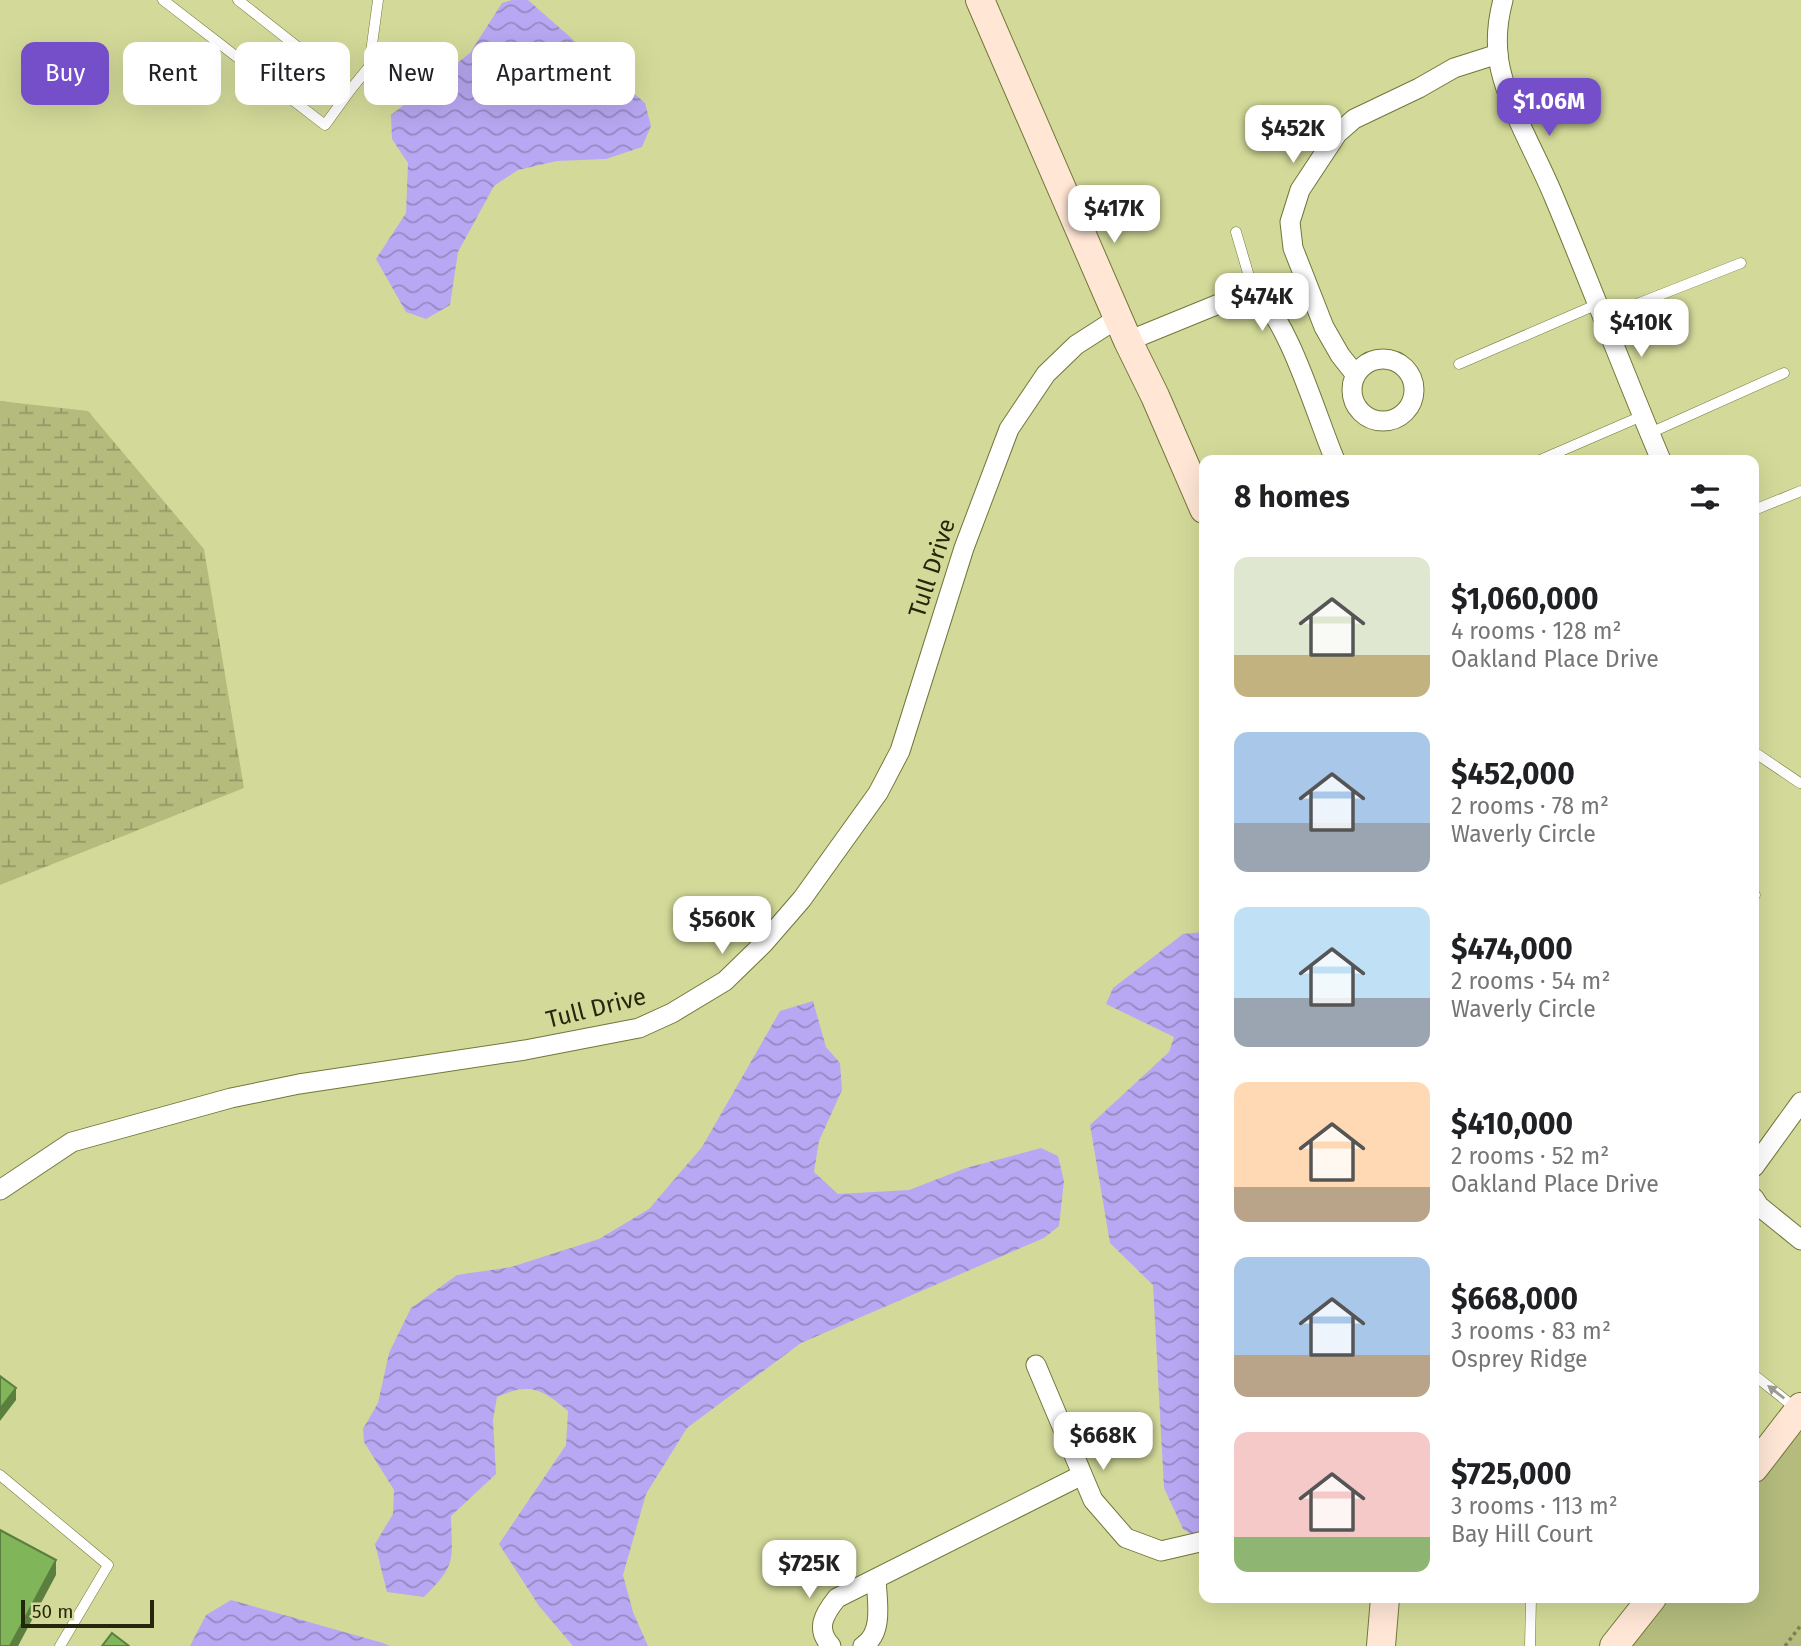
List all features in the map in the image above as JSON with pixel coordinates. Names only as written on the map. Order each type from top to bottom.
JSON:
[{"type":"street","points":[[981,0],[1199,497]]},
{"type":"street","points":[[1503,0],[1498,18],[1498,54],[1503,79],[1515,112],[1553,194],[1659,455]]},
{"type":"street","points":[[1355,374],[1324,327],[1293,248],[1290,222],[1300,190],[1337,134],[1354,119],[1454,68],[1498,54]]},
{"type":"street","points":[[1253,290],[1273,310],[1297,362],[1333,455]]},
{"type":"street","name":"Tull Drive","points":[[0,1190],[72,1142],[231,1098],[299,1084],[525,1050],[639,1028],[672,1013],[725,981],[763,944],[802,899],[878,793],[900,751],[964,548],[1009,429],[1046,374],[1076,345],[1253,290]]},
{"type":"street","points":[[1759,1160],[1801,1102]]},
{"type":"street","points":[[1759,1206],[1801,1240]]},
{"type":"street","points":[[1036,1365],[1093,1500],[1126,1538],[1161,1551],[1199,1542]]},
{"type":"street","points":[[1759,1461],[1800,1408]]},
{"type":"street","points":[[831,1646],[821,1626],[824,1613],[837,1598],[1082,1475]]},
{"type":"street","points":[[863,1646],[871,1641],[875,1634],[876,1579]]},
{"type":"street","points":[[1381,1646],[1385,1603]]},
{"type":"street","points":[[1619,1644],[1648,1603]]},
{"type":"lane","points":[[163,0],[325,125],[369,67],[378,0]]},
{"type":"lane","points":[[238,0],[351,89]]},
{"type":"lane","points":[[1236,232],[1253,290]]},
{"type":"lane","points":[[1459,364],[1741,263]]},
{"type":"lane","points":[[1556,455],[1646,425],[1784,373]]},
{"type":"lane","points":[[1759,508],[1801,491]]},
{"type":"lane","points":[[1759,755],[1800,783]]},
{"type":"lane","points":[[1759,1379],[1800,1408]]},
{"type":"lane","points":[[0,1475],[108,1565],[60,1646]]},
{"type":"lane","points":[[1530,1646],[1531,1603]]},
{"type":"path","points":[[1785,1646],[1801,1625]]},
{"type":"green space","points":[[0,401],[88,411],[204,549],[244,788],[0,885]]},
{"type":"green space","points":[[1801,1417],[1801,1646],[1621,1646],[1655,1603],[1759,1603],[1759,1472]]},
{"type":"water","points":[[528,0],[576,42],[477,42],[502,3]]},
{"type":"water","points":[[472,50],[472,105],[635,105],[635,94],[645,103],[651,126],[642,147],[606,159],[557,161],[518,170],[494,186],[458,252],[450,305],[426,319],[406,312],[376,259],[406,213],[408,163],[392,139],[391,115],[404,105],[458,105],[458,62]]},
{"type":"water","points":[[1199,932],[1197,1538],[1183,1529],[1164,1488],[1153,1285],[1110,1243],[1090,1125],[1169,1052],[1174,1037],[1106,1004],[1113,988],[1183,934]]},
{"type":"water","points":[[813,1001],[826,1047],[840,1063],[842,1090],[819,1141],[814,1172],[838,1194],[909,1190],[966,1168],[1041,1148],[1058,1156],[1064,1181],[1059,1226],[1044,1238],[801,1343],[687,1428],[646,1494],[623,1575],[633,1612],[648,1646],[573,1646],[539,1606],[499,1544],[566,1445],[568,1411],[551,1397],[535,1390],[518,1390],[497,1397],[493,1420],[496,1474],[451,1516],[452,1553],[442,1577],[424,1597],[387,1592],[375,1544],[393,1514],[394,1490],[364,1442],[363,1429],[378,1403],[389,1353],[411,1308],[457,1275],[511,1267],[599,1239],[649,1209],[702,1147],[780,1011]]},
{"type":"water","points":[[231,1600],[390,1646],[190,1646],[206,1615]]},
{"type":"building","points":[[0,1376],[16,1388],[0,1409]]},
{"type":"building","points":[[0,1530],[56,1560],[10,1646],[0,1646]]},
{"type":"building","points":[[112,1633],[129,1646],[102,1646]]}]
